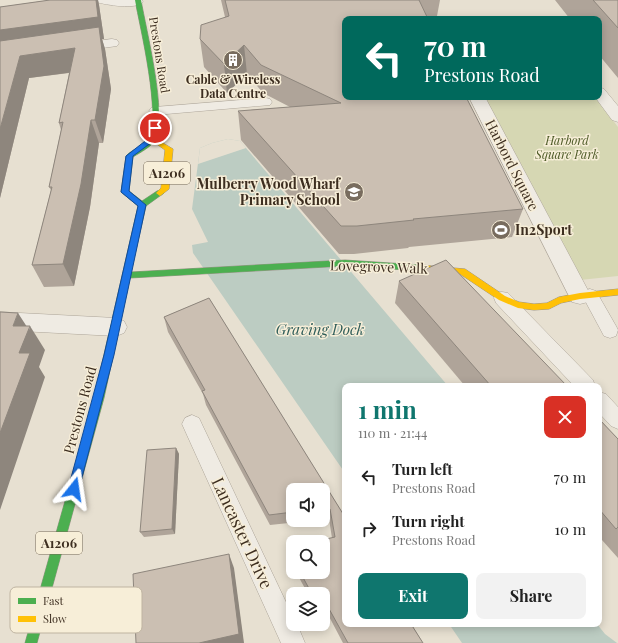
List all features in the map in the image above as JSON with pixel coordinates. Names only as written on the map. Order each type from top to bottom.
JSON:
[{"type":"main road","name":"Prestons Road","points":[[138,1],[145,46],[152,74],[155,111],[155,128],[153,138]]},
{"type":"main road","name":"A1206","points":[[153,138],[170,149],[165,189],[142,205],[125,192],[130,156],[153,138]]},
{"type":"main road","name":"Prestons Road","points":[[47,587],[99,398],[142,205]]},
{"type":"main road","name":"Lovegrove Walk","points":[[127,275],[345,263],[462,271],[502,298]]},
{"type":"main road","points":[[502,298],[518,305],[534,307],[549,306],[559,300],[618,292]]},
{"type":"main road","name":"Prestons Road","points":[[31,643],[34,633]]},
{"type":"street","points":[[58,51],[112,43]]},
{"type":"street","points":[[602,96],[618,117]]},
{"type":"street","name":"Harbord Square","points":[[479,100],[585,296]]},
{"type":"street","points":[[0,322],[116,326]]},
{"type":"lane","points":[[100,0],[116,3],[138,1]]},
{"type":"lane","points":[[155,111],[266,102]]},
{"type":"lane","points":[[585,296],[610,331]]},
{"type":"lane","name":"Lovegrove Walk","points":[[502,298],[583,383]]},
{"type":"lane","points":[[602,403],[618,420]]},
{"type":"lane","name":"Lancaster Drive","points":[[192,424],[293,643]]},
{"type":"green space","name":"Harbord Square Park","points":[[486,100],[597,100],[618,127],[618,276],[580,280]]},
{"type":"water","name":"Graving Dock","points":[[228,139],[240,141],[445,383],[342,383],[342,469],[193,253],[192,245],[208,242],[192,209],[200,148]]},
{"type":"water","points":[[451,627],[599,627],[605,634],[617,643],[462,643]]},
{"type":"pier","points":[[228,139],[240,141],[246,148],[198,164],[200,148]]},
{"type":"building","points":[[50,0],[96,0],[98,17],[0,30],[0,7]]},
{"type":"building","points":[[225,0],[419,0],[427,16],[342,16],[342,100],[468,100],[523,209],[413,219],[414,220],[357,226],[341,226],[238,111],[341,103],[261,65],[244,45],[224,64],[200,39],[201,25],[229,16]]},
{"type":"building","points":[[593,0],[618,0],[618,28]]},
{"type":"building","points":[[99,27],[104,66],[95,120],[91,120],[81,184],[63,264],[32,265],[52,187],[49,187],[63,122],[59,123],[75,48],[20,56],[0,129],[0,41]]},
{"type":"building","points":[[446,260],[564,383],[488,383],[399,281]]},
{"type":"building","points":[[209,298],[324,483],[286,483],[286,513],[269,515],[202,391],[205,390],[164,317]]},
{"type":"building","points":[[0,312],[18,313],[13,326],[30,326],[19,353],[30,353],[0,433]]},
{"type":"building","points":[[602,422],[618,439],[618,527],[616,529],[602,513]]},
{"type":"building","points":[[176,448],[172,529],[140,532],[147,450]]},
{"type":"building","points":[[330,493],[342,512],[342,627],[413,627],[423,643],[348,643],[330,611],[330,587],[308,587],[304,579],[330,579],[330,538],[335,537],[330,509]]},
{"type":"building","points":[[229,554],[239,634],[199,643],[136,643],[136,633],[142,633],[142,587],[134,587],[133,574]]},
{"type":"traffic: fast","points":[[138,0],[154,93],[156,112],[155,128],[150,142],[130,156],[125,192],[142,205]]},
{"type":"traffic: fast","points":[[47,587],[99,398],[142,205],[160,193]]},
{"type":"traffic: fast","points":[[127,275],[345,263],[421,268]]},
{"type":"traffic: fast","points":[[31,643],[34,633]]},
{"type":"traffic: slow","points":[[153,139],[169,149],[165,189],[160,193]]},
{"type":"traffic: slow","points":[[421,268],[462,271],[502,298],[518,305],[534,307],[549,306],[559,300],[580,296],[618,292]]},
{"type":"place","name":"Cable & Wireless Data Centre","points":[[233,60]]},
{"type":"place","name":"Mulberry Wood Wharf Primary School","points":[[354,192]]},
{"type":"place","name":"In2Sport","points":[[501,230]]},
{"type":"route","points":[[74,489],[99,398],[142,205],[125,192],[130,156],[153,138],[155,128]]}]
